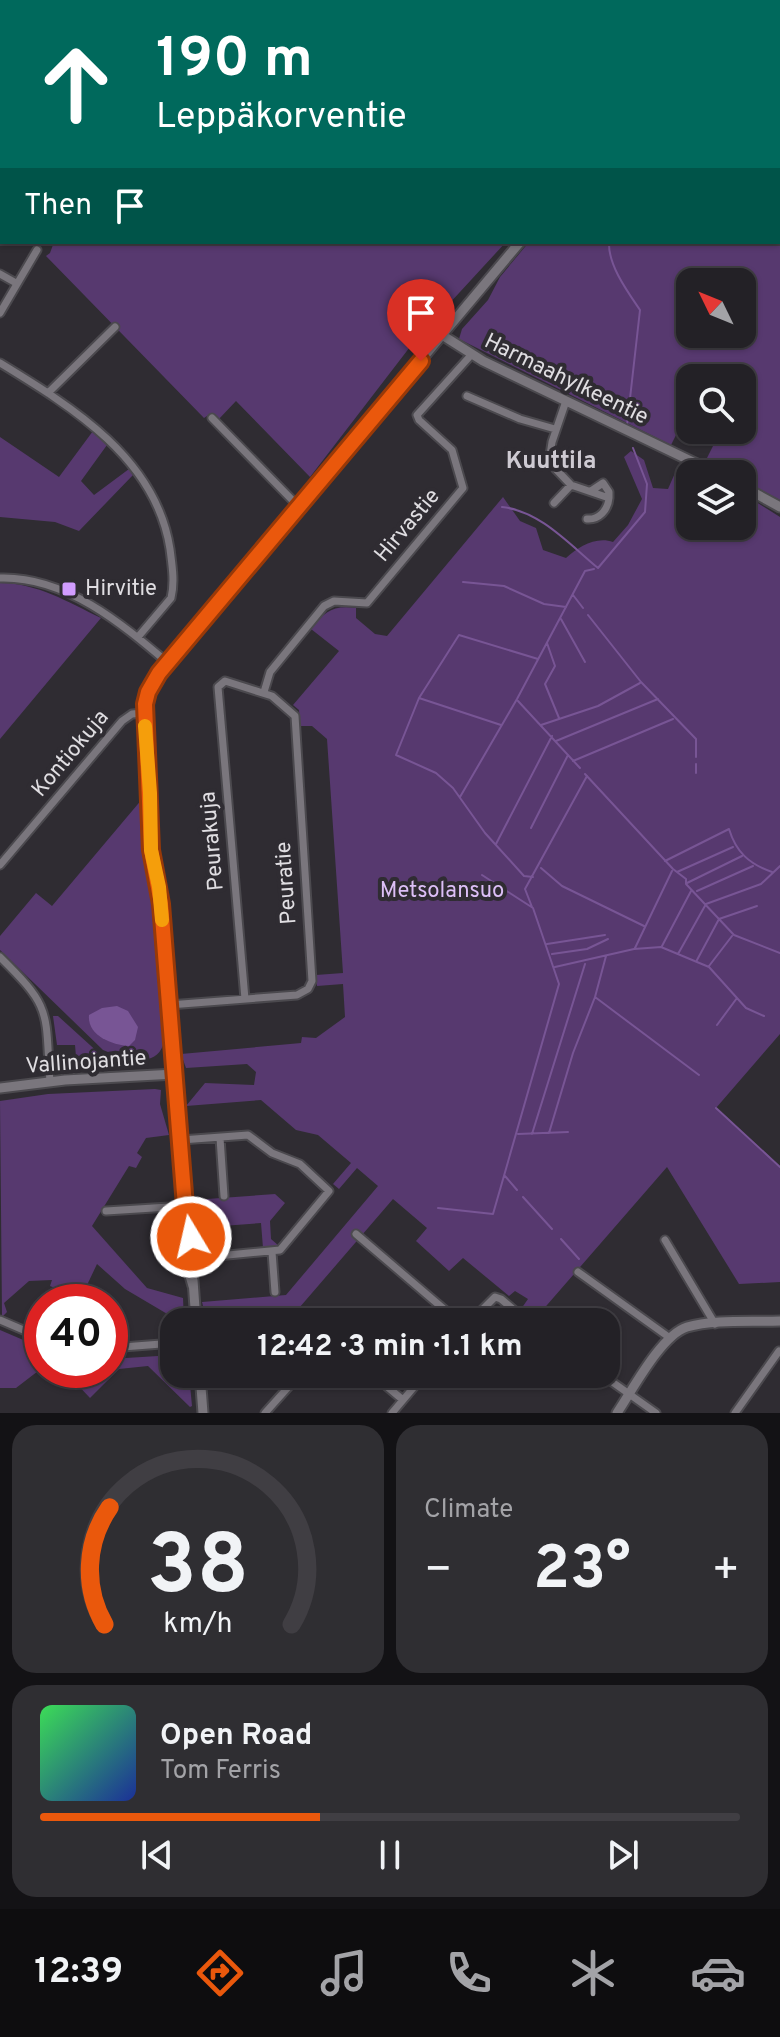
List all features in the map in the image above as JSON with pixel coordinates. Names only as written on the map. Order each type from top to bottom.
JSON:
[{"type":"street","points":[[195,1308],[190,1216],[185,1206],[159,887],[151,850],[144,713],[148,692],[168,663],[518,244]]},
{"type":"street","points":[[0,313],[37,250]]},
{"type":"street","points":[[0,274],[16,283]]},
{"type":"street","points":[[48,393],[115,327]]},
{"type":"street","name":"Harmaahylkeentie","points":[[442,335],[472,354],[689,460]]},
{"type":"street","name":"Hirvastie","points":[[264,692],[270,672],[324,606],[334,601],[360,603],[371,600],[463,488],[452,450],[417,415],[472,354]]},
{"type":"street","points":[[0,363],[91,424],[129,460],[165,524],[173,590],[171,598],[138,637]]},
{"type":"street","points":[[467,396],[508,415],[555,429]]},
{"type":"street","points":[[549,462],[555,429],[566,401]]},
{"type":"street","points":[[212,418],[298,506]]},
{"type":"street","points":[[510,461],[532,465],[549,462]]},
{"type":"street","points":[[549,462],[571,485],[609,498]]},
{"type":"street","points":[[587,519],[599,517],[606,509],[609,498],[603,483],[591,491]]},
{"type":"street","points":[[554,503],[571,485]]},
{"type":"street","points":[[756,494],[780,507]]},
{"type":"street","points":[[0,578],[29,580],[62,590],[138,637],[168,663]]},
{"type":"street","name":"Peuratie","points":[[169,1005],[297,995],[308,989],[312,981],[295,716],[264,692],[230,681],[222,682]]},
{"type":"street","name":"Peurakuja","points":[[222,682],[218,687],[245,999]]},
{"type":"street","name":"Kontiokuja","points":[[0,865],[122,721],[132,714],[144,713]]},
{"type":"street","points":[[0,957],[34,991],[44,1010],[50,1082]]},
{"type":"street","name":"Vallinojantie","points":[[0,1088],[175,1074]]},
{"type":"street","points":[[181,1140],[248,1135],[272,1153],[300,1164],[329,1191],[282,1248],[272,1252],[190,1259]]},
{"type":"street","points":[[220,1138],[224,1196]]},
{"type":"street","points":[[106,1211],[185,1206]]},
{"type":"street","points":[[356,1234],[443,1308]]},
{"type":"street","points":[[665,1240],[715,1324]]},
{"type":"street","points":[[272,1252],[275,1292]]},
{"type":"street","points":[[578,1272],[670,1338]]},
{"type":"street","points":[[482,1308],[490,1299],[498,1298],[510,1308]]},
{"type":"street","points":[[0,1320],[24,1330]]},
{"type":"street","points":[[617,1413],[670,1338],[687,1327],[780,1321]]},
{"type":"street","points":[[128,1347],[160,1344]]},
{"type":"street","points":[[735,1413],[779,1351]]},
{"type":"street","points":[[620,1386],[656,1413]]},
{"type":"street","points":[[201,1388],[203,1413]]},
{"type":"street","points":[[265,1413],[287,1388]]},
{"type":"street","points":[[389,1388],[403,1400]]},
{"type":"street","points":[[392,1413],[413,1388]]},
{"type":"green space","points":[[53,244],[504,244],[413,343],[310,477],[236,401],[218,420],[210,414],[204,418],[46,256]]},
{"type":"green space","points":[[527,244],[780,244],[780,500],[756,487],[756,460],[706,460],[714,444],[756,444],[756,364],[676,364],[676,435],[671,445],[459,339],[462,329],[488,300],[500,277]]},
{"type":"green space","points":[[93,431],[107,445],[81,481],[94,495],[129,469],[133,475],[79,531],[55,522],[0,517],[0,437],[59,477]]},
{"type":"green space","name":"Metsolansuo","points":[[631,451],[644,460],[653,488],[668,489],[676,473],[676,540],[756,540],[756,502],[780,517],[780,1034],[716,1108],[780,1166],[780,1282],[739,1284],[667,1167],[544,1308],[522,1308],[528,1299],[515,1291],[509,1296],[463,1258],[449,1271],[416,1241],[427,1228],[393,1199],[299,1308],[204,1308],[202,1302],[286,1295],[378,1186],[357,1168],[339,1189],[333,1184],[351,1163],[318,1135],[296,1130],[261,1100],[186,1106],[205,1083],[254,1085],[256,1072],[247,1064],[186,1068],[181,1054],[301,1043],[302,1037],[316,1038],[345,1017],[343,984],[317,986],[316,975],[343,973],[327,739],[312,726],[300,726],[299,710],[293,705],[339,651],[311,629],[330,611],[341,607],[356,608],[356,618],[375,634],[387,636],[503,497],[520,521],[536,528],[543,550],[566,558],[588,544],[600,540],[613,542],[628,525],[642,499],[624,457]]},
{"type":"green space","points":[[0,583],[40,590],[101,618],[0,739]]},
{"type":"green space","points":[[143,798],[143,844],[149,873],[163,1045],[153,1057],[136,1060],[103,1050],[0,950],[0,936],[36,893],[52,906]]},
{"type":"green space","points":[[53,1016],[58,1016],[112,1065],[77,1068],[75,1045],[57,1045]]},
{"type":"green space","points":[[161,1090],[160,1104],[169,1135],[146,1138],[137,1153],[142,1157],[136,1168],[129,1166],[92,1226],[147,1288],[183,1298],[183,1308],[160,1310],[128,1291],[128,1284],[119,1284],[97,1264],[88,1284],[29,1281],[4,1303],[7,1312],[2,1317],[0,1101],[48,1094]]},
{"type":"green space","points":[[275,1194],[285,1203],[270,1221],[271,1239],[279,1246],[263,1248],[261,1223],[195,1228],[193,1200]]},
{"type":"green space","points":[[0,1330],[24,1340],[24,1382],[16,1388],[0,1388]]},
{"type":"green space","points":[[160,1356],[160,1378],[148,1366],[128,1368],[128,1358]]},
{"type":"green space","points":[[81,1388],[100,1388],[90,1398]]},
{"type":"green space","points":[[171,1388],[190,1388],[190,1407]]},
{"type":"shaded area","points":[[117,1006],[128,1011],[138,1027],[135,1040],[129,1046],[102,1038],[89,1022],[89,1015],[102,1008]]},
{"type":"waterway","points":[[609,244],[615,269],[640,310],[627,425]]},
{"type":"waterway","points":[[502,507],[541,522],[598,568],[645,512],[647,484],[633,448]]},
{"type":"waterway","points":[[460,797],[517,699],[585,571],[594,569]]},
{"type":"waterway","points":[[463,582],[504,586],[544,604],[566,607]]},
{"type":"waterway","points":[[573,595],[583,608]]},
{"type":"waterway","points":[[588,615],[641,682],[696,739],[696,757]]},
{"type":"waterway","points":[[561,619],[585,662]]},
{"type":"waterway","points":[[533,877],[524,876],[485,833],[453,788],[436,773],[396,755],[419,698],[459,635],[538,659]]},
{"type":"waterway","points":[[547,643],[555,666],[545,684],[559,718]]},
{"type":"waterway","points":[[541,725],[598,706],[640,683]]},
{"type":"waterway","points":[[419,698],[501,725]]},
{"type":"waterway","points":[[556,741],[658,699]]},
{"type":"waterway","points":[[518,701],[580,768]]},
{"type":"waterway","points":[[573,761],[673,719]]},
{"type":"waterway","points":[[496,844],[552,736]]},
{"type":"waterway","points":[[531,828],[568,755]]},
{"type":"waterway","points":[[696,764],[696,773]]},
{"type":"waterway","points":[[585,774],[673,869],[686,879],[686,884],[734,935],[780,953]]},
{"type":"waterway","points":[[532,907],[525,889],[587,776]]},
{"type":"waterway","points":[[665,861],[729,829],[744,856],[772,872]]},
{"type":"waterway","points":[[677,872],[733,847]]},
{"type":"waterway","points":[[687,883],[742,856]]},
{"type":"waterway","points":[[697,891],[753,866]]},
{"type":"waterway","points":[[678,954],[706,904],[761,884],[780,866]]},
{"type":"waterway","points":[[541,868],[562,886],[644,926]]},
{"type":"waterway","points":[[635,948],[672,871]]},
{"type":"waterway","points":[[438,1208],[493,1214],[559,984],[533,908],[482,875]]},
{"type":"waterway","points":[[662,946],[691,891]]},
{"type":"waterway","points":[[697,960],[719,919],[757,906]]},
{"type":"waterway","points":[[547,944],[605,935]]},
{"type":"waterway","points":[[709,966],[732,936]]},
{"type":"waterway","points":[[552,954],[587,949],[608,939]]},
{"type":"waterway","points":[[555,967],[634,949],[661,947],[709,967],[746,1008],[764,1016]]},
{"type":"waterway","points":[[549,1133],[606,956]]},
{"type":"waterway","points":[[532,1134],[585,964]]},
{"type":"waterway","points":[[595,997],[699,1075]]},
{"type":"waterway","points":[[717,1025],[737,998]]},
{"type":"waterway","points":[[716,1108],[780,1167]]},
{"type":"waterway","points":[[518,1134],[568,1132]]},
{"type":"waterway","points":[[505,1176],[517,1190]]},
{"type":"waterway","points":[[523,1197],[552,1229]]},
{"type":"waterway","points":[[561,1239],[579,1259]]},
{"type":"slow traffic","points":[[145,726],[151,850],[162,920]]},
{"type":"place","name":"Hirvitie","points":[[69,589]]},
{"type":"district","name":"Kuuttila","points":[[551,462]]},
{"type":"route","points":[[191,1237],[190,1216],[185,1206],[159,887],[151,850],[144,724],[148,692],[159,673],[421,361]]}]
